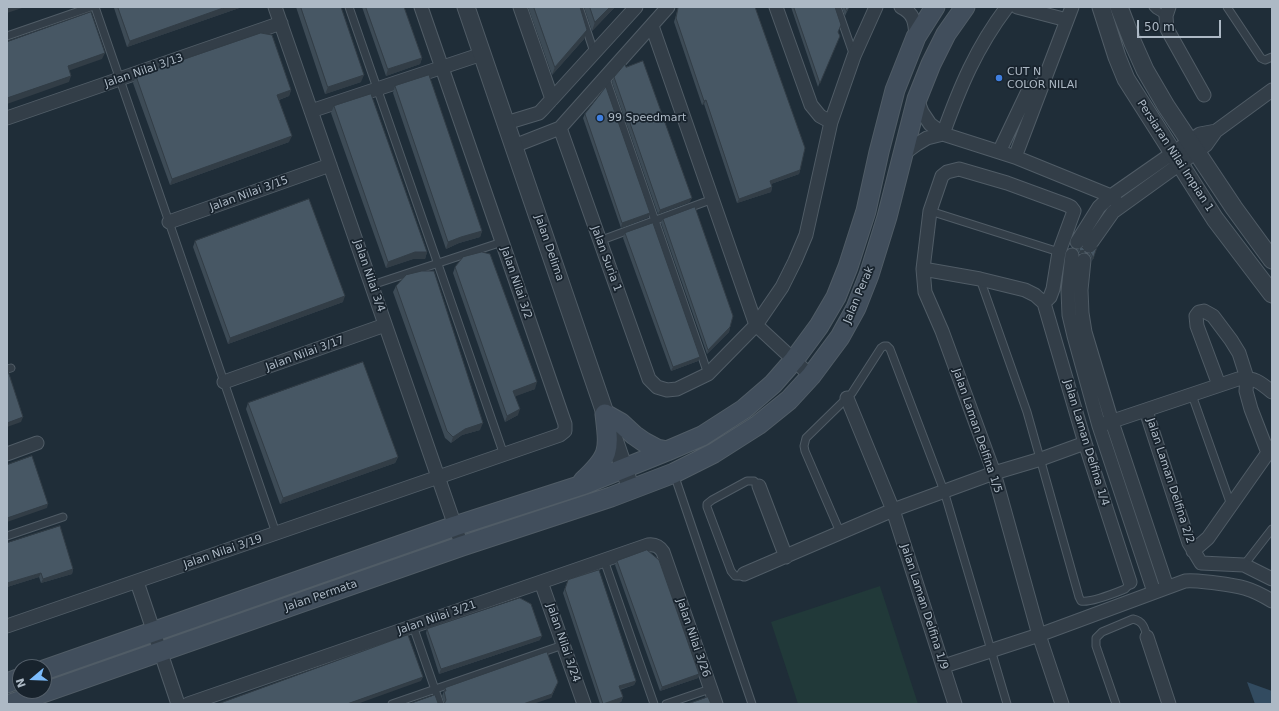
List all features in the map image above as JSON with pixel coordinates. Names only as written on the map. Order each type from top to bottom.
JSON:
[{"type":"main road","name":"Jalan Perak","points":[[624,468],[702,436],[744,409],[773,384],[794,360],[820,326],[836,297],[848,267],[866,211],[895,90],[916,37],[935,7]]},
{"type":"main road","name":"Jalan Perak","points":[[631,489],[674,473],[714,453],[758,425],[788,400],[811,376],[840,337],[856,308],[869,275],[887,217],[917,99],[931,64],[946,34],[965,7]]},
{"type":"main road","points":[[605,414],[621,423],[644,442],[657,449],[667,451]]},
{"type":"main road","points":[[578,486],[598,467],[605,457],[608,444],[605,414]]},
{"type":"main road","name":"Jalan Permata","points":[[52,667],[455,526],[578,486],[624,468]]},
{"type":"main road","name":"Jalan Permata","points":[[11,704],[462,546],[631,489]]},
{"type":"street","name":"Jalan Nilai 3/4","points":[[276,7],[462,546]]},
{"type":"street","name":"Jalan Nilai 3/2","points":[[421,7],[566,428],[563,434],[438,477]]},
{"type":"street","name":"Jalan Delima","points":[[466,7],[631,489]]},
{"type":"street","points":[[520,7],[552,99]]},
{"type":"street","points":[[506,123],[539,112],[636,7]]},
{"type":"street","points":[[514,146],[560,128],[668,7]]},
{"type":"street","points":[[776,7],[811,106],[820,116],[831,122]]},
{"type":"street","points":[[708,374],[756,325],[782,287],[795,262],[806,235],[831,122],[854,56],[876,7]]},
{"type":"street","points":[[901,7],[907,10],[912,16],[915,24],[916,37]]},
{"type":"street","points":[[943,134],[959,91],[975,56],[995,23],[1007,7]]},
{"type":"street","points":[[1017,7],[1066,20]]},
{"type":"street","points":[[1015,157],[1072,7]]},
{"type":"street","name":"Persiaran Nilai Impian 1","points":[[1100,7],[1117,58],[1126,79],[1215,219],[1272,294]]},
{"type":"street","name":"Persiaran Nilai Impian 1","points":[[1119,7],[1145,70],[1166,106],[1234,208],[1272,260]]},
{"type":"street","points":[[1168,12],[1167,29],[1204,95]]},
{"type":"street","name":"Jalan Nilai 3/13","points":[[7,118],[281,23]]},
{"type":"street","points":[[652,26],[756,325],[811,376]]},
{"type":"street","points":[[311,111],[482,54]]},
{"type":"street","points":[[999,152],[1028,91],[1032,87],[1043,84]]},
{"type":"street","points":[[1176,158],[1113,212],[1083,244],[1099,207],[1111,196],[1176,158],[1193,146],[1206,145],[1216,131],[1272,90]]},
{"type":"street","points":[[917,99],[922,112],[930,124],[943,134],[1015,157],[1111,196],[1120,206]]},
{"type":"street","name":"Jalan Suria 1","points":[[560,128],[649,379],[657,387],[667,390],[676,389],[708,374]]},
{"type":"street","points":[[902,155],[927,138],[943,134]]},
{"type":"street","name":"Jalan Nilai 3/15","points":[[169,222],[330,165]]},
{"type":"street","name":"Jalan Laman Delfina 1/5","points":[[1059,252],[1074,211],[1067,204],[1007,183],[959,169],[947,172],[942,176],[930,211],[923,269],[925,292],[942,331],[994,473],[1039,635],[1062,704]]},
{"type":"street","points":[[923,269],[980,278],[1025,290],[1035,295],[1044,304],[1050,297],[1053,289],[1059,252]]},
{"type":"street","points":[[1154,592],[1099,426],[1069,315],[1068,291],[1078,258],[1083,319],[1086,332],[1112,422],[1167,587]]},
{"type":"street","name":"Jalan Laman Delfina 1/4","points":[[1044,304],[1085,443],[1130,582]]},
{"type":"street","points":[[1219,385],[1197,326],[1196,316],[1200,312],[1204,311],[1212,316],[1231,340],[1242,360],[1247,378],[1246,391],[1251,409],[1270,450],[1208,538],[1194,551],[1201,563],[1244,565],[1272,579]]},
{"type":"street","name":"Jalan Nilai 3/17","points":[[224,382],[385,325]]},
{"type":"street","points":[[1099,426],[1219,385],[1247,378],[1255,380],[1272,392]]},
{"type":"street","name":"Jalan Laman Delfina 1/9","points":[[847,398],[894,510],[955,704]]},
{"type":"street","name":"Jalan Laman Delfina 2/2","points":[[1146,411],[1186,535],[1194,551]]},
{"type":"street","points":[[7,454],[37,443]]},
{"type":"street","points":[[744,574],[894,510],[994,473],[1041,459],[1085,443]]},
{"type":"street","name":"Jalan Nilai 3/19","points":[[7,626],[438,477]]},
{"type":"street","points":[[759,486],[786,557]]},
{"type":"street","name":"Jalan Nilai 3/21","points":[[188,704],[652,544],[661,548],[670,573]]},
{"type":"street","name":"Jalan Nilai 3/26","points":[[670,573],[716,704]]},
{"type":"street","points":[[944,666],[1039,635],[1185,581],[1195,580],[1241,587],[1253,590],[1272,600]]},
{"type":"street","points":[[137,582],[178,704]]},
{"type":"street","name":"Jalan Nilai 3/24","points":[[541,582],[584,704]]},
{"type":"street","points":[[1147,637],[1169,704]]},
{"type":"lane","points":[[7,36],[91,7]]},
{"type":"lane","points":[[95,7],[276,533]]},
{"type":"lane","points":[[349,7],[504,455]]},
{"type":"lane","points":[[579,7],[594,52]]},
{"type":"lane","points":[[837,7],[854,56]]},
{"type":"lane","points":[[1153,7],[1156,10],[1168,12]]},
{"type":"lane","points":[[1227,7],[1261,58],[1265,60],[1272,56]]},
{"type":"lane","points":[[605,76],[708,374]]},
{"type":"lane","points":[[600,241],[713,199]]},
{"type":"lane","points":[[930,211],[1059,252]]},
{"type":"lane","points":[[372,285],[502,242]]},
{"type":"lane","points":[[980,278],[1027,412],[1079,597],[1081,601],[1088,601],[1121,590],[1128,586],[1130,582]]},
{"type":"lane","points":[[840,532],[804,446],[806,438],[852,393],[881,348],[886,346],[890,349],[944,491],[1006,704]]},
{"type":"lane","points":[[1192,395],[1230,505]]},
{"type":"lane","points":[[674,473],[752,704]]},
{"type":"lane","points":[[744,574],[735,576],[731,571],[707,504],[747,481],[754,481],[759,486]]},
{"type":"lane","points":[[7,536],[62,517]]},
{"type":"lane","points":[[1244,565],[1272,529]]},
{"type":"lane","points":[[604,560],[654,704]]},
{"type":"lane","points":[[1116,704],[1096,646],[1096,638],[1102,632],[1133,619],[1142,623],[1147,637]]},
{"type":"lane","points":[[413,626],[440,704]]},
{"type":"lane","points":[[392,704],[563,645]]},
{"type":"lane","points":[[666,704],[710,689]]},
{"type":"green space","points":[[880,586],[918,704],[798,704],[771,622]]},
{"type":"water","points":[[1247,682],[1272,691],[1272,704],[1255,704]]},
{"type":"building","points":[[118,7],[226,7],[130,41]]},
{"type":"building","points":[[301,7],[341,7],[364,75],[328,87]]},
{"type":"building","points":[[366,7],[404,7],[422,58],[388,69]]},
{"type":"building","points":[[534,7],[580,7],[587,30],[555,67]]},
{"type":"building","points":[[590,7],[610,7],[595,22]]},
{"type":"building","points":[[755,7],[805,148],[800,170],[770,181],[772,187],[739,199],[706,100],[704,101],[676,18],[678,8]]},
{"type":"building","points":[[794,7],[835,7],[841,25],[838,32],[840,36],[820,83]]},
{"type":"building","points":[[91,12],[105,53],[68,66],[71,76],[7,98],[7,42]]},
{"type":"building","points":[[261,33],[272,35],[291,90],[277,95],[292,136],[172,179],[136,76]]},
{"type":"building","points":[[643,61],[692,198],[660,210],[614,77],[625,64],[626,67]]},
{"type":"building","points":[[429,75],[482,231],[448,242],[395,86]]},
{"type":"building","points":[[606,87],[650,213],[622,223],[585,114]]},
{"type":"building","points":[[371,94],[427,252],[415,252],[388,262],[334,106]]},
{"type":"building","points":[[309,199],[345,296],[230,338],[195,241]]},
{"type":"building","points":[[695,207],[733,316],[730,327],[708,350],[663,219]]},
{"type":"building","points":[[653,223],[700,357],[673,367],[625,233]]},
{"type":"building","points":[[1082,247],[1085,250],[1080,251],[1079,248]]},
{"type":"building","points":[[1097,247],[1093,259],[1090,252]]},
{"type":"building","points":[[482,252],[490,254],[537,382],[513,391],[520,409],[507,416],[455,267],[463,257]]},
{"type":"building","points":[[422,271],[434,271],[483,423],[465,429],[453,437],[447,431],[396,286],[406,275]]},
{"type":"building","points":[[363,362],[398,457],[283,498],[248,403]]},
{"type":"building","points":[[8,371],[23,417],[7,423],[7,372]]},
{"type":"building","points":[[32,456],[48,504],[7,518],[7,465]]},
{"type":"building","points":[[60,526],[73,569],[43,579],[41,573],[7,583],[7,543]]},
{"type":"building","points":[[647,550],[659,560],[699,674],[662,687],[617,561]]},
{"type":"building","points":[[599,570],[636,681],[619,686],[623,697],[603,704],[565,589],[568,580]]},
{"type":"building","points":[[520,598],[531,604],[542,636],[441,669],[427,629]]},
{"type":"building","points":[[408,635],[423,677],[347,704],[218,704]]},
{"type":"building","points":[[547,652],[558,682],[552,694],[523,704],[444,704],[446,700],[444,691],[446,691],[445,688]]},
{"type":"building","points":[[435,695],[438,703],[442,704],[409,704]]},
{"type":"building","points":[[708,697],[711,704],[688,704]]},
{"type":"place","name":"CUT N COLOR NILAI","points":[[999,78]]},
{"type":"place","name":"99 Speedmart","points":[[600,118]]}]
